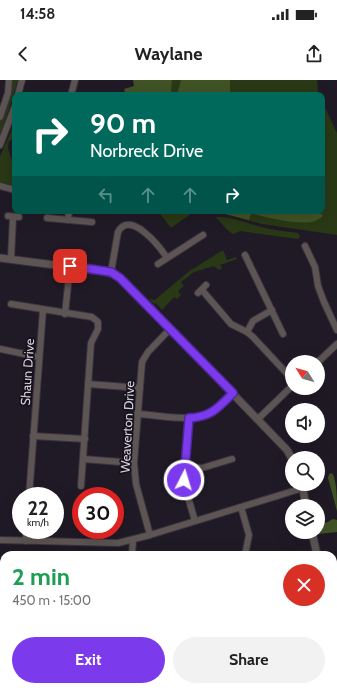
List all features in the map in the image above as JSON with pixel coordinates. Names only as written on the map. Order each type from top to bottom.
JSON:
[{"type":"street","points":[[0,117],[8,93],[9,80]]},
{"type":"street","points":[[19,92],[22,80]]},
{"type":"street","points":[[72,92],[75,80]]},
{"type":"street","points":[[0,145],[12,120]]},
{"type":"street","points":[[0,186],[12,189]]},
{"type":"street","points":[[68,220],[69,214]]},
{"type":"street","points":[[11,259],[13,217]]},
{"type":"street","points":[[50,220],[68,220],[92,223]]},
{"type":"street","points":[[111,272],[118,232],[125,226],[132,226],[144,232],[156,242],[167,258]]},
{"type":"street","points":[[158,264],[203,235]]},
{"type":"street","points":[[305,246],[315,267],[318,286],[324,302],[337,330]]},
{"type":"street","points":[[244,255],[283,334]]},
{"type":"street","points":[[0,258],[111,272],[127,284],[288,451]]},
{"type":"street","points":[[304,262],[311,259]]},
{"type":"street","points":[[65,314],[70,266]]},
{"type":"street","points":[[202,289],[231,324],[247,332],[285,373]]},
{"type":"street","points":[[11,304],[65,314],[92,317],[98,322],[98,329],[91,343],[81,485]]},
{"type":"street","name":"Shaun Drive","points":[[30,487],[43,310]]},
{"type":"street","points":[[247,332],[253,321],[272,310]]},
{"type":"street","name":"Weaverton Drive","points":[[150,535],[136,484],[134,463],[142,362],[148,352],[170,329]]},
{"type":"street","points":[[325,355],[337,344]]},
{"type":"street","points":[[0,349],[39,357]]},
{"type":"street","points":[[88,384],[140,388]]},
{"type":"street","points":[[138,414],[189,418],[199,417],[212,413],[233,393]]},
{"type":"street","points":[[258,419],[285,393]]},
{"type":"street","points":[[189,418],[184,480],[195,521]]},
{"type":"street","points":[[33,436],[85,439]]},
{"type":"street","points":[[223,454],[225,461]]},
{"type":"street","points":[[83,459],[134,463]]},
{"type":"street","points":[[185,466],[202,468],[232,459]]},
{"type":"street","points":[[0,540],[118,543],[150,535],[287,491]]},
{"type":"street","points":[[241,507],[249,535],[246,551]]},
{"type":"street","points":[[314,539],[316,551]]},
{"type":"street","points":[[132,551],[133,540]]},
{"type":"green space","points":[[11,80],[18,80],[14,92],[12,92],[12,99],[0,135],[0,122]]},
{"type":"green space","points":[[133,80],[172,80],[171,92],[125,92],[124,89],[134,86]]},
{"type":"green space","points":[[172,80],[317,80],[318,92],[171,92]]},
{"type":"green space","points":[[181,80],[230,80],[230,92],[178,92]]},
{"type":"green space","points":[[325,107],[337,133],[337,235],[262,224],[225,214],[325,214]]},
{"type":"green space","points":[[12,130],[12,140],[9,141],[8,148],[12,161],[12,186],[0,184],[0,156]]},
{"type":"green space","points":[[160,214],[191,214],[171,228]]},
{"type":"green space","points":[[226,214],[251,214],[249,220]]},
{"type":"green space","points":[[255,214],[321,214],[323,216],[315,221],[309,222],[292,222]]},
{"type":"green space","points":[[215,217],[233,219],[266,228],[298,233],[300,237],[298,239],[240,231],[233,234]]},
{"type":"green space","points":[[223,250],[227,260],[236,257],[237,259],[220,265],[222,268],[219,270],[214,266],[194,272],[181,282],[184,286],[178,291],[181,295],[177,299],[174,297],[162,310],[156,303],[154,304],[149,299],[155,300],[188,272]]},
{"type":"green space","points":[[332,473],[336,486],[337,511],[328,478],[329,474]]},
{"type":"green space","points":[[333,519],[337,520],[337,532],[325,533],[326,523]]},
{"type":"route","points":[[70,266],[102,270],[115,274],[127,284],[233,393],[212,413],[189,418],[184,480]]}]
